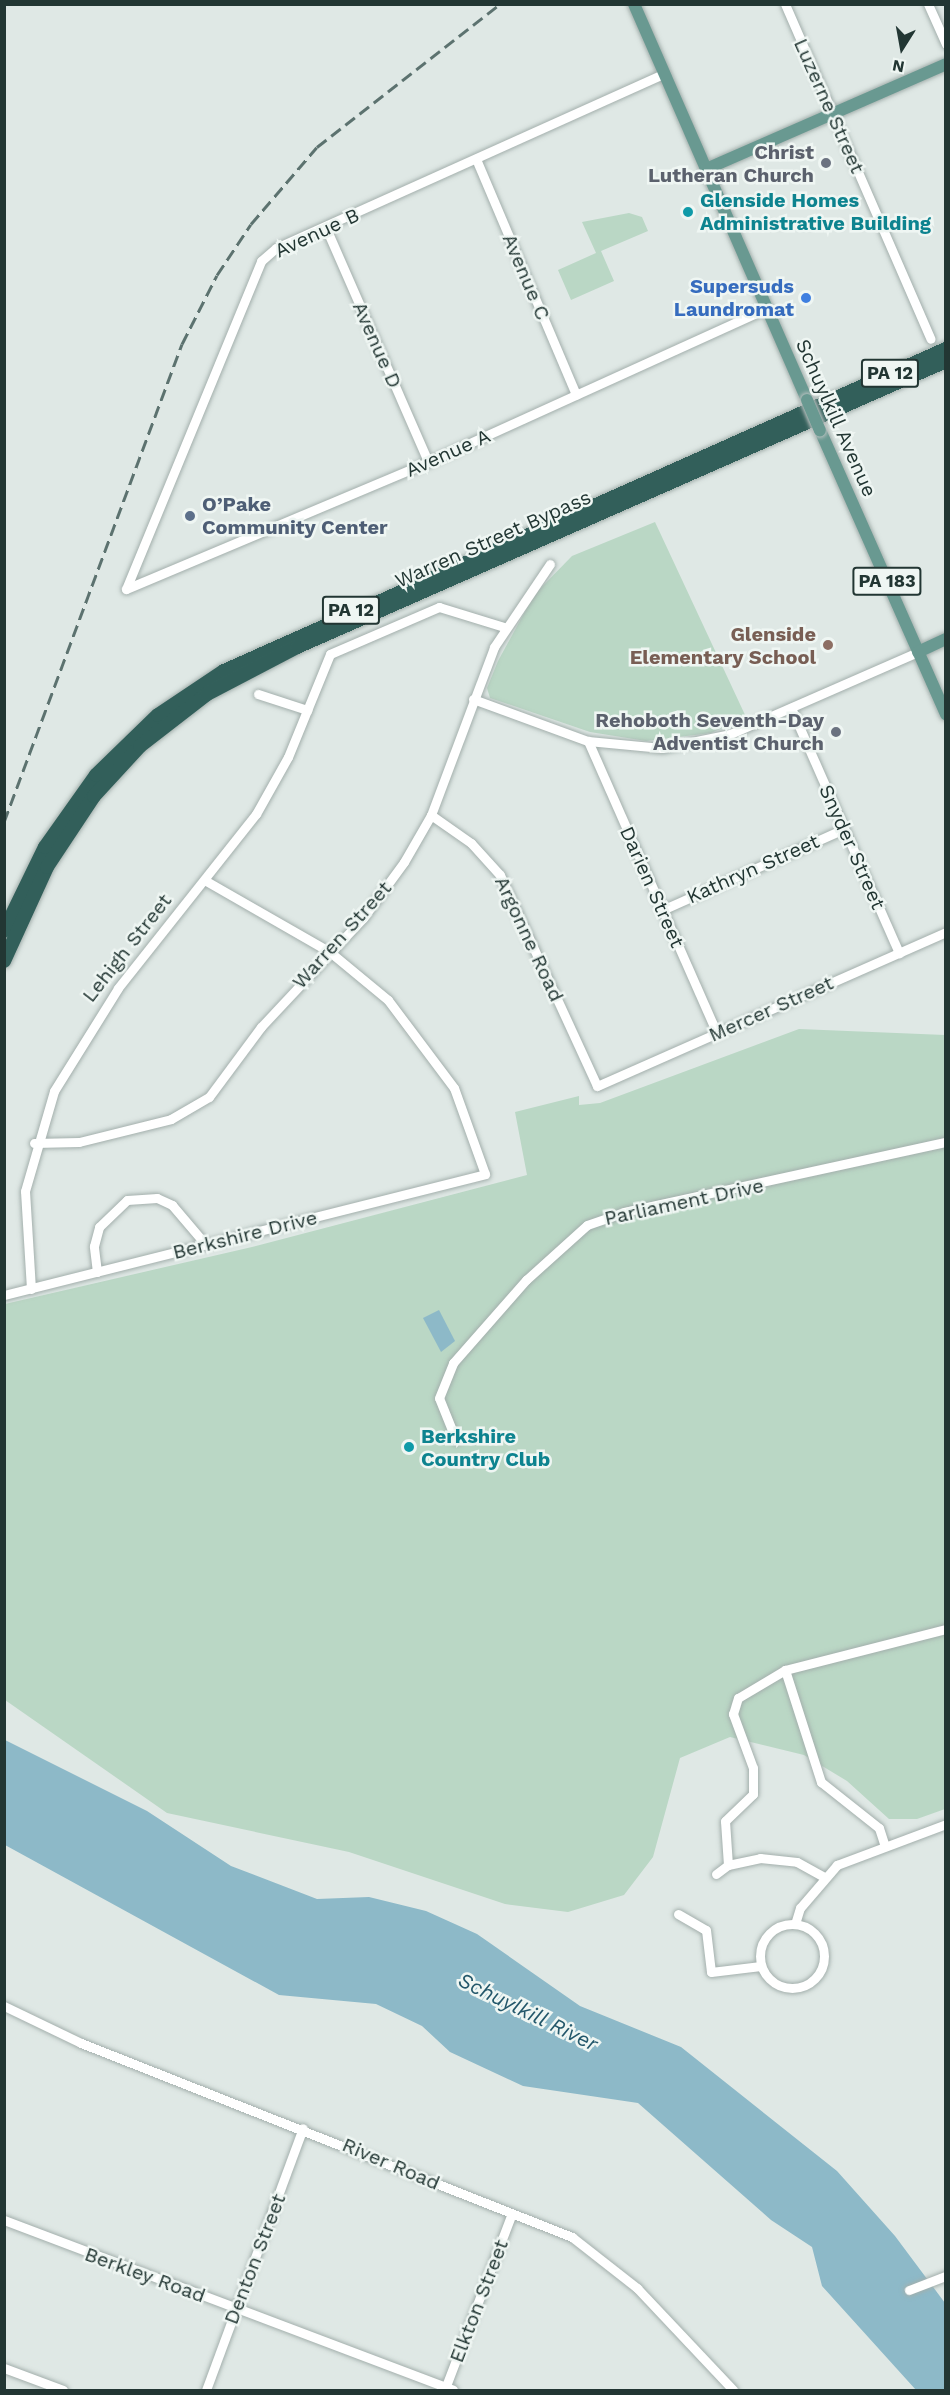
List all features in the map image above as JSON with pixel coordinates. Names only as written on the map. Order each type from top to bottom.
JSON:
[{"type":"highway","name":"Warren Street Bypass","points":[[4,931],[41,854],[96,775],[158,715],[224,671],[945,349]]},
{"type":"highway","name":"Warren Street Bypass","points":[[4,961],[47,867],[94,796],[146,741],[207,694],[297,647],[945,361]]},
{"type":"main road","name":"Schuylkill Avenue","points":[[634,4],[945,714]]},
{"type":"main road","points":[[706,169],[945,64]]},
{"type":"main road","points":[[918,652],[945,639]]},
{"type":"street","name":"Luzerne Street","points":[[785,4],[931,339]]},
{"type":"street","points":[[928,4],[945,44]]},
{"type":"street","name":"Avenue B","points":[[126,589],[261,261],[276,248],[326,228],[664,74]]},
{"type":"street","name":"Avenue C","points":[[476,159],[576,395]]},
{"type":"street","name":"Avenue D","points":[[326,228],[428,462]]},
{"type":"street","name":"Avenue A","points":[[126,589],[428,462],[767,308]]},
{"type":"street","name":"Warren Street","points":[[34,1143],[79,1142],[181,1116],[209,1097],[261,1027],[381,895],[431,815],[473,699],[504,627],[550,564]]},
{"type":"street","name":"Lehigh Street","points":[[31,1288],[23,1209],[34,1143],[54,1091],[97,1018],[206,881],[268,794],[330,654],[439,607],[504,627]]},
{"type":"street","points":[[473,699],[588,741],[636,747],[688,745],[791,708],[918,652]]},
{"type":"street","points":[[258,694],[307,710]]},
{"type":"street","name":"Snyder Street","points":[[791,708],[899,953]]},
{"type":"street","name":"Darien Street","points":[[588,741],[717,1033]]},
{"type":"street","name":"Argonne Road","points":[[431,815],[471,843],[501,875],[597,1086]]},
{"type":"street","name":"Kathryn Street","points":[[662,910],[844,829]]},
{"type":"street","points":[[206,881],[330,952]]},
{"type":"street","name":"Mercer Street","points":[[597,1086],[945,932]]},
{"type":"street","name":"Berkshire Drive","points":[[4,1295],[485,1174],[464,1109],[440,1063],[388,1000],[330,952]]},
{"type":"street","name":"Parliament Drive","points":[[456,1440],[439,1398],[453,1363],[526,1280],[587,1225],[624,1212],[945,1142]]},
{"type":"street","points":[[97,1272],[94,1246],[99,1227],[127,1200],[157,1198],[172,1205],[206,1245]]},
{"type":"street","points":[[728,1865],[725,1821],[753,1794],[753,1768],[737,1728],[735,1706],[747,1690],[785,1670],[945,1629]]},
{"type":"street","points":[[785,1670],[821,1782],[879,1828],[885,1846]]},
{"type":"street","points":[[795,1924],[800,1908],[824,1877],[837,1865],[945,1824]]},
{"type":"street","points":[[716,1874],[728,1865],[760,1858],[797,1862],[824,1877]]},
{"type":"street","points":[[678,1914],[706,1930],[711,1972],[761,1966]]},
{"type":"street","points":[[795,1924],[813,1932],[823,1947],[821,1972],[801,1988],[789,1989],[767,1977],[761,1966],[760,1953],[771,1931],[795,1924]]},
{"type":"street","name":"River Road","points":[[4,2006],[81,2043],[303,2128],[511,2216],[572,2237],[637,2288],[733,2391]]},
{"type":"street","name":"Denton Street","points":[[206,2391],[303,2128]]},
{"type":"street","name":"Elkton Street","points":[[450,2388],[511,2216]]},
{"type":"street","name":"Berkley Road","points":[[4,2220],[450,2388]]},
{"type":"street","points":[[909,2290],[945,2276]]},
{"type":"street","points":[[4,2368],[63,2391]]},
{"type":"green space","points":[[629,213],[642,217],[648,231],[601,251],[614,281],[571,300],[558,270],[596,253],[582,222]]},
{"type":"green space","points":[[655,522],[746,717],[711,733],[646,741],[590,732],[490,698],[487,688],[498,661],[534,595],[572,556]]},
{"type":"green space","name":"Berkshire Country Club","points":[[799,1029],[945,1035],[945,1809],[917,1819],[889,1819],[847,1781],[804,1755],[730,1737],[680,1758],[653,1857],[624,1895],[568,1912],[505,1904],[349,1852],[167,1813],[5,1700],[5,1304],[252,1247],[527,1175],[515,1112],[579,1096],[579,1105],[600,1103]]},
{"type":"water","points":[[439,1310],[455,1341],[441,1352],[423,1318]]},
{"type":"water","name":"Schuylkill River","points":[[5,1740],[147,1811],[231,1866],[317,1899],[369,1897],[426,1911],[477,1934],[580,2006],[681,2047],[837,2171],[895,2236],[945,2303],[945,2390],[916,2390],[822,2286],[812,2247],[771,2220],[638,2103],[523,2086],[450,2052],[422,2026],[376,2004],[279,1995],[5,1845]]},
{"type":"railway","points":[[4,822],[182,344],[217,275],[251,224],[317,147],[500,4]]},
{"type":"place","name":"Christ Lutheran Church","points":[[826,163]]},
{"type":"place","name":"Glenside Homes Administrative Building","points":[[688,212]]},
{"type":"place","name":"Supersuds Laundromat","points":[[806,298]]},
{"type":"place","name":"O’Pake Community Center","points":[[190,516]]},
{"type":"place","name":"Glenside Elementary School","points":[[828,645]]},
{"type":"place","name":"Rehoboth Seventh-Day Adventist Church","points":[[836,732]]},
{"type":"place","name":"Berkshire Country Club","points":[[409,1447]]}]
